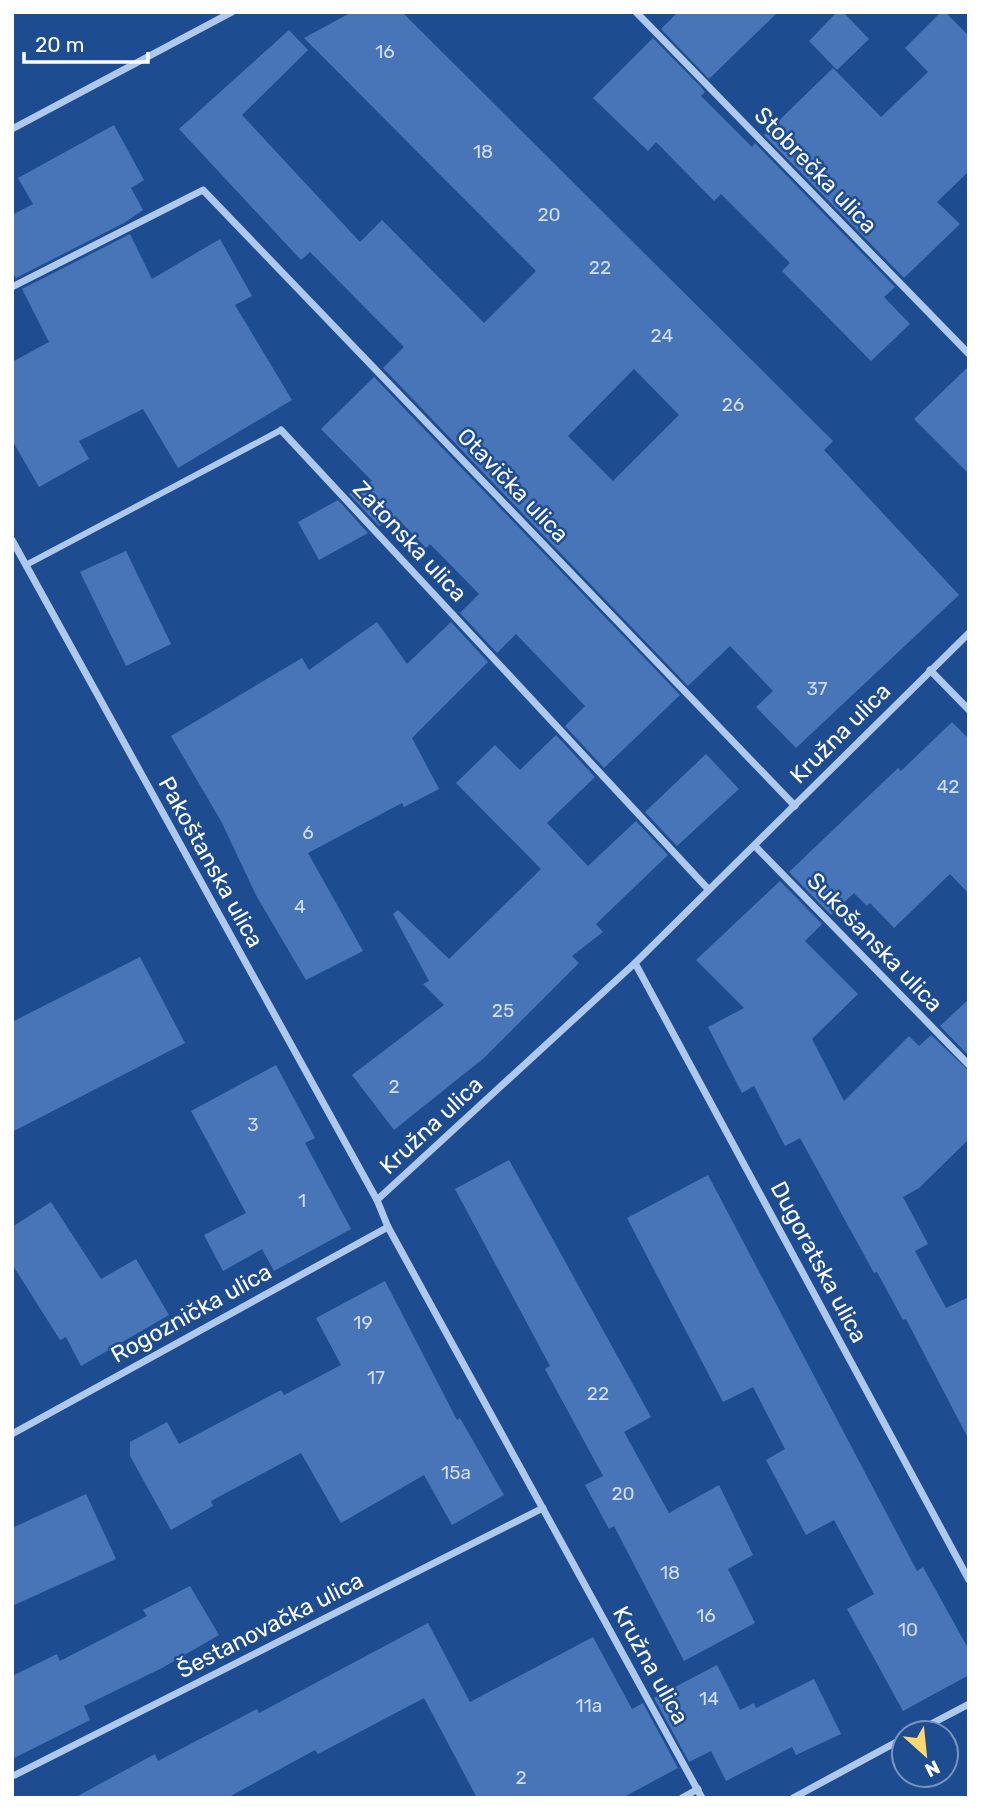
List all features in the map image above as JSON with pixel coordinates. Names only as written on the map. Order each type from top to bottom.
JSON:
[{"type":"street","points":[[12,129],[232,12]]},
{"type":"street","name":"Stobrečka ulica","points":[[636,12],[969,355]]},
{"type":"street","name":"Otavička ulica","points":[[12,287],[203,190],[795,806]]},
{"type":"street","name":"Zatonska ulica","points":[[26,565],[281,430],[708,889]]},
{"type":"street","name":"Pakoštanska ulica","points":[[12,540],[377,1200]]},
{"type":"street","name":"Kružna ulica","points":[[702,1798],[388,1227],[377,1200],[635,963],[969,633]]},
{"type":"street","points":[[930,670],[969,710]]},
{"type":"street","name":"Sukošanska ulica","points":[[755,846],[969,1065]]},
{"type":"street","name":"Dugoratska ulica","points":[[635,963],[969,1580]]},
{"type":"street","name":"Rogoznička ulica","points":[[12,1434],[388,1227]]},
{"type":"street","name":"Šestanovačka ulica","points":[[15,1775],[543,1508]]},
{"type":"street","points":[[941,1719],[969,1704]]},
{"type":"street","points":[[793,1798],[890,1746]]},
{"type":"street","points":[[682,1798],[698,1789]]},
{"type":"building","points":[[352,12],[402,12],[833,441],[824,450],[959,595],[796,748],[756,707],[773,691],[730,646],[688,686],[383,368],[404,347],[310,252],[301,260],[179,129],[289,30],[308,50],[242,115],[360,242],[382,220],[484,323],[536,271],[304,38]],"holes":[[[634,369],[679,415],[613,481],[568,436]]]},
{"type":"building","points":[[678,12],[778,12],[709,79],[661,29]]},
{"type":"building","points":[[837,12],[843,12],[869,39],[837,70],[809,41]]},
{"type":"building","points":[[941,12],[945,12],[969,36],[969,171],[937,202],[960,224],[904,278],[764,135],[833,68],[881,117],[928,72],[905,48]]},
{"type":"building","points":[[653,38],[701,87],[705,92],[701,96],[752,147],[755,143],[895,287],[884,297],[910,324],[871,361],[782,271],[790,263],[721,194],[714,201],[656,142],[648,151],[593,98]]},
{"type":"building","points":[[114,125],[144,180],[131,188],[143,210],[124,223],[16,278],[12,271],[12,215],[33,204],[18,178]]},
{"type":"building","points":[[130,234],[152,279],[220,239],[252,296],[235,305],[292,400],[178,468],[143,409],[79,441],[89,459],[39,487],[12,440],[12,362],[49,342],[22,289]]},
{"type":"building","points":[[969,366],[969,474],[914,419]]},
{"type":"building","points":[[374,377],[680,695],[604,768],[565,726],[585,706],[516,634],[497,653],[460,613],[479,594],[430,544],[426,548],[396,517],[379,526],[349,494],[372,481],[321,429]]},
{"type":"building","points":[[338,500],[368,533],[319,560],[298,522]]},
{"type":"building","points":[[126,551],[171,644],[126,666],[80,572]]},
{"type":"building","points":[[377,622],[407,664],[451,622],[488,662],[412,738],[439,789],[404,807],[402,803],[308,853],[363,951],[306,980],[257,897],[221,821],[171,736],[302,658],[309,670]]},
{"type":"building","points":[[952,722],[969,739],[969,894],[950,874],[894,928],[870,903],[867,906],[854,893],[831,915],[789,872],[898,768],[901,771]]},
{"type":"building","points":[[556,735],[595,777],[547,823],[588,866],[636,821],[668,855],[596,924],[603,932],[572,956],[579,963],[484,1058],[394,1130],[352,1075],[444,1005],[423,984],[429,981],[393,914],[398,910],[449,959],[541,869],[456,783],[495,745],[520,770]]},
{"type":"building","points":[[706,754],[739,789],[677,846],[645,812]]},
{"type":"building","points":[[780,881],[822,924],[805,941],[858,994],[812,1039],[844,1101],[909,1036],[919,1046],[931,1035],[969,1071],[969,1139],[919,1188],[903,1197],[928,1244],[915,1251],[946,1308],[969,1297],[969,1440],[906,1319],[903,1320],[877,1272],[874,1273],[800,1138],[785,1146],[754,1086],[742,1093],[708,1027],[744,1008],[696,960]]},
{"type":"building","points":[[140,957],[185,1043],[12,1132],[12,1022]]},
{"type":"building","points":[[969,999],[969,1056],[940,1026]]},
{"type":"building","points":[[276,1065],[315,1138],[305,1143],[351,1229],[274,1271],[262,1249],[223,1271],[204,1235],[246,1213],[191,1111]]},
{"type":"building","points":[[509,1160],[651,1417],[624,1432],[669,1513],[719,1485],[753,1555],[728,1569],[755,1623],[684,1661],[614,1526],[609,1529],[585,1485],[603,1476],[545,1369],[550,1366],[455,1189]]},
{"type":"building","points":[[708,1175],[917,1571],[923,1567],[969,1650],[969,1675],[903,1711],[847,1609],[874,1594],[834,1520],[806,1535],[766,1460],[785,1449],[753,1387],[723,1402],[627,1218]]},
{"type":"building","points":[[51,1202],[101,1279],[136,1259],[169,1315],[81,1366],[66,1337],[60,1340],[12,1264],[12,1227]]},
{"type":"building","points":[[385,1281],[457,1420],[460,1418],[504,1495],[452,1525],[424,1475],[341,1523],[301,1453],[211,1501],[213,1506],[171,1530],[130,1456],[130,1442],[167,1422],[179,1444],[281,1390],[284,1395],[341,1365],[316,1318]]},
{"type":"building","points":[[86,1494],[116,1559],[12,1606],[12,1528]]},
{"type":"building","points":[[190,1586],[219,1635],[162,1668],[84,1706],[90,1720],[12,1759],[12,1676],[57,1654],[60,1661],[147,1616],[143,1610]]},
{"type":"building","points":[[428,1623],[470,1702],[593,1637],[632,1709],[643,1703],[678,1768],[622,1798],[477,1798],[424,1698],[318,1754],[315,1750],[227,1798],[74,1798],[155,1754],[158,1761],[257,1709],[259,1713]]},
{"type":"building","points":[[717,1665],[740,1710],[754,1703],[756,1708],[814,1679],[841,1734],[796,1755],[792,1747],[726,1781],[711,1751],[689,1762],[654,1698]]}]
